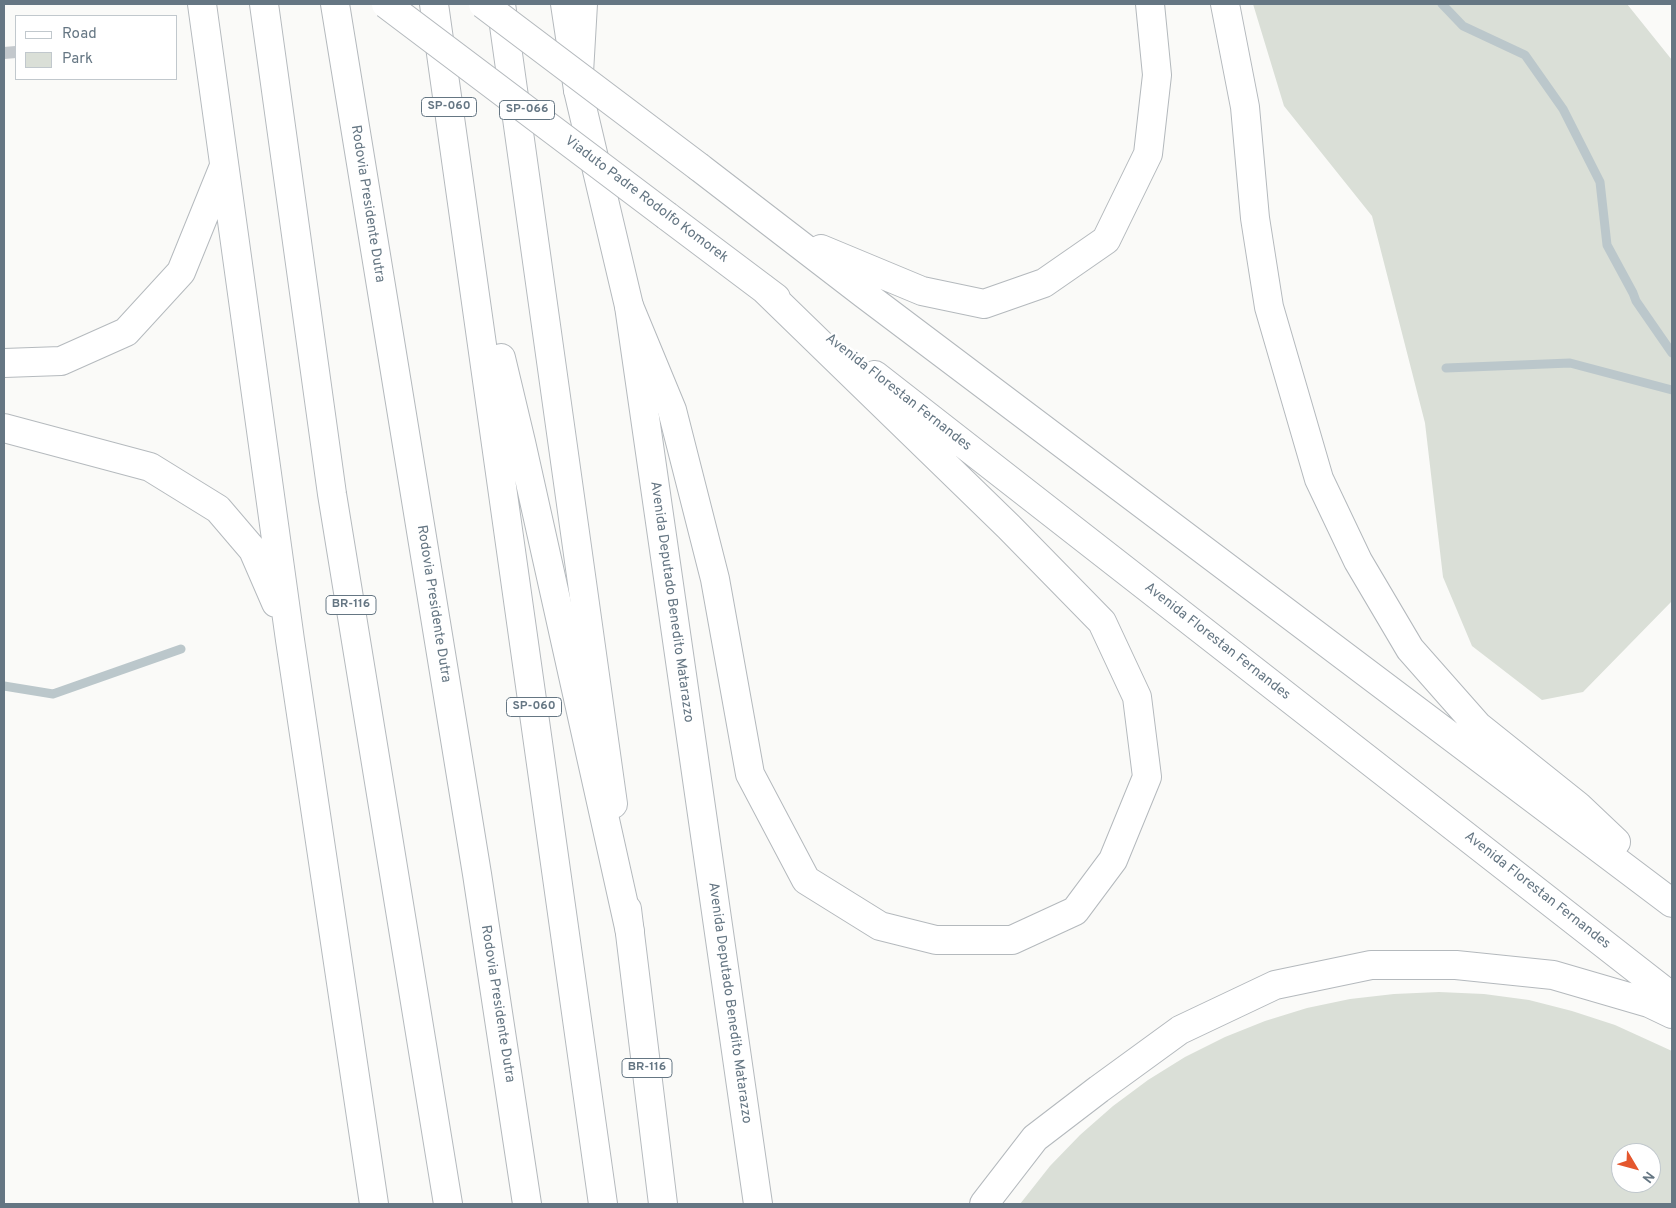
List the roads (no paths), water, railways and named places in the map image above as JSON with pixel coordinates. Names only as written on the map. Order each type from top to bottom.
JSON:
[{"type":"main road","points":[[202,4],[290,640],[374,1204]]},
{"type":"main road","name":"BR-116","points":[[264,4],[332,494],[448,1204]]},
{"type":"main road","name":"Rodovia Presidente Dutra","points":[[335,4],[476,865],[527,1204]]},
{"type":"main road","name":"Viaduto Padre Rodolfo Komorek","points":[[386,4],[762,288]]},
{"type":"main road","name":"SP-060","points":[[434,4],[603,1204]]},
{"type":"main road","points":[[483,4],[864,294],[1672,903]]},
{"type":"main road","name":"BR-116","points":[[501,4],[630,932],[663,1204]]},
{"type":"main road","name":"Avenida Deputado Benedito Matarazzo","points":[[565,4],[578,90],[629,306],[758,1204]]},
{"type":"main road","points":[[578,90],[583,4]]},
{"type":"main road","points":[[790,236],[922,291],[984,304],[1044,283],[1106,240],[1148,154],[1157,75],[1150,4]]},
{"type":"main road","points":[[1225,4],[1245,107],[1255,218],[1268,307],[1319,479],[1358,561],[1410,649],[1478,726],[1578,806],[1672,894]]},
{"type":"main road","points":[[4,363],[61,361],[126,332],[181,272],[225,165]]},
{"type":"main road","points":[[464,210],[521,442],[630,932]]},
{"type":"main road","points":[[629,306],[672,410],[715,579],[750,774],[806,880],[880,926],[936,940],[1012,940],[1075,911],[1113,860],[1147,777],[1138,697],[1102,622],[1009,527],[762,288]]},
{"type":"main road","name":"Avenida Florestan Fernandes","points":[[762,288],[1672,997]]},
{"type":"main road","points":[[4,428],[150,467],[218,509],[253,550],[290,640]]},
{"type":"main road","points":[[984,1204],[1035,1138],[1099,1089],[1180,1030],[1275,984],[1371,965],[1456,965],[1553,975],[1649,1003],[1672,1014]]},
{"type":"waterway","points":[[1442,4],[1463,26],[1525,55],[1563,109],[1600,182],[1607,245],[1636,301],[1672,353]]},
{"type":"waterway","points":[[1446,368],[1570,363],[1672,390]]},
{"type":"waterway","points":[[4,686],[53,694],[181,649]]}]
